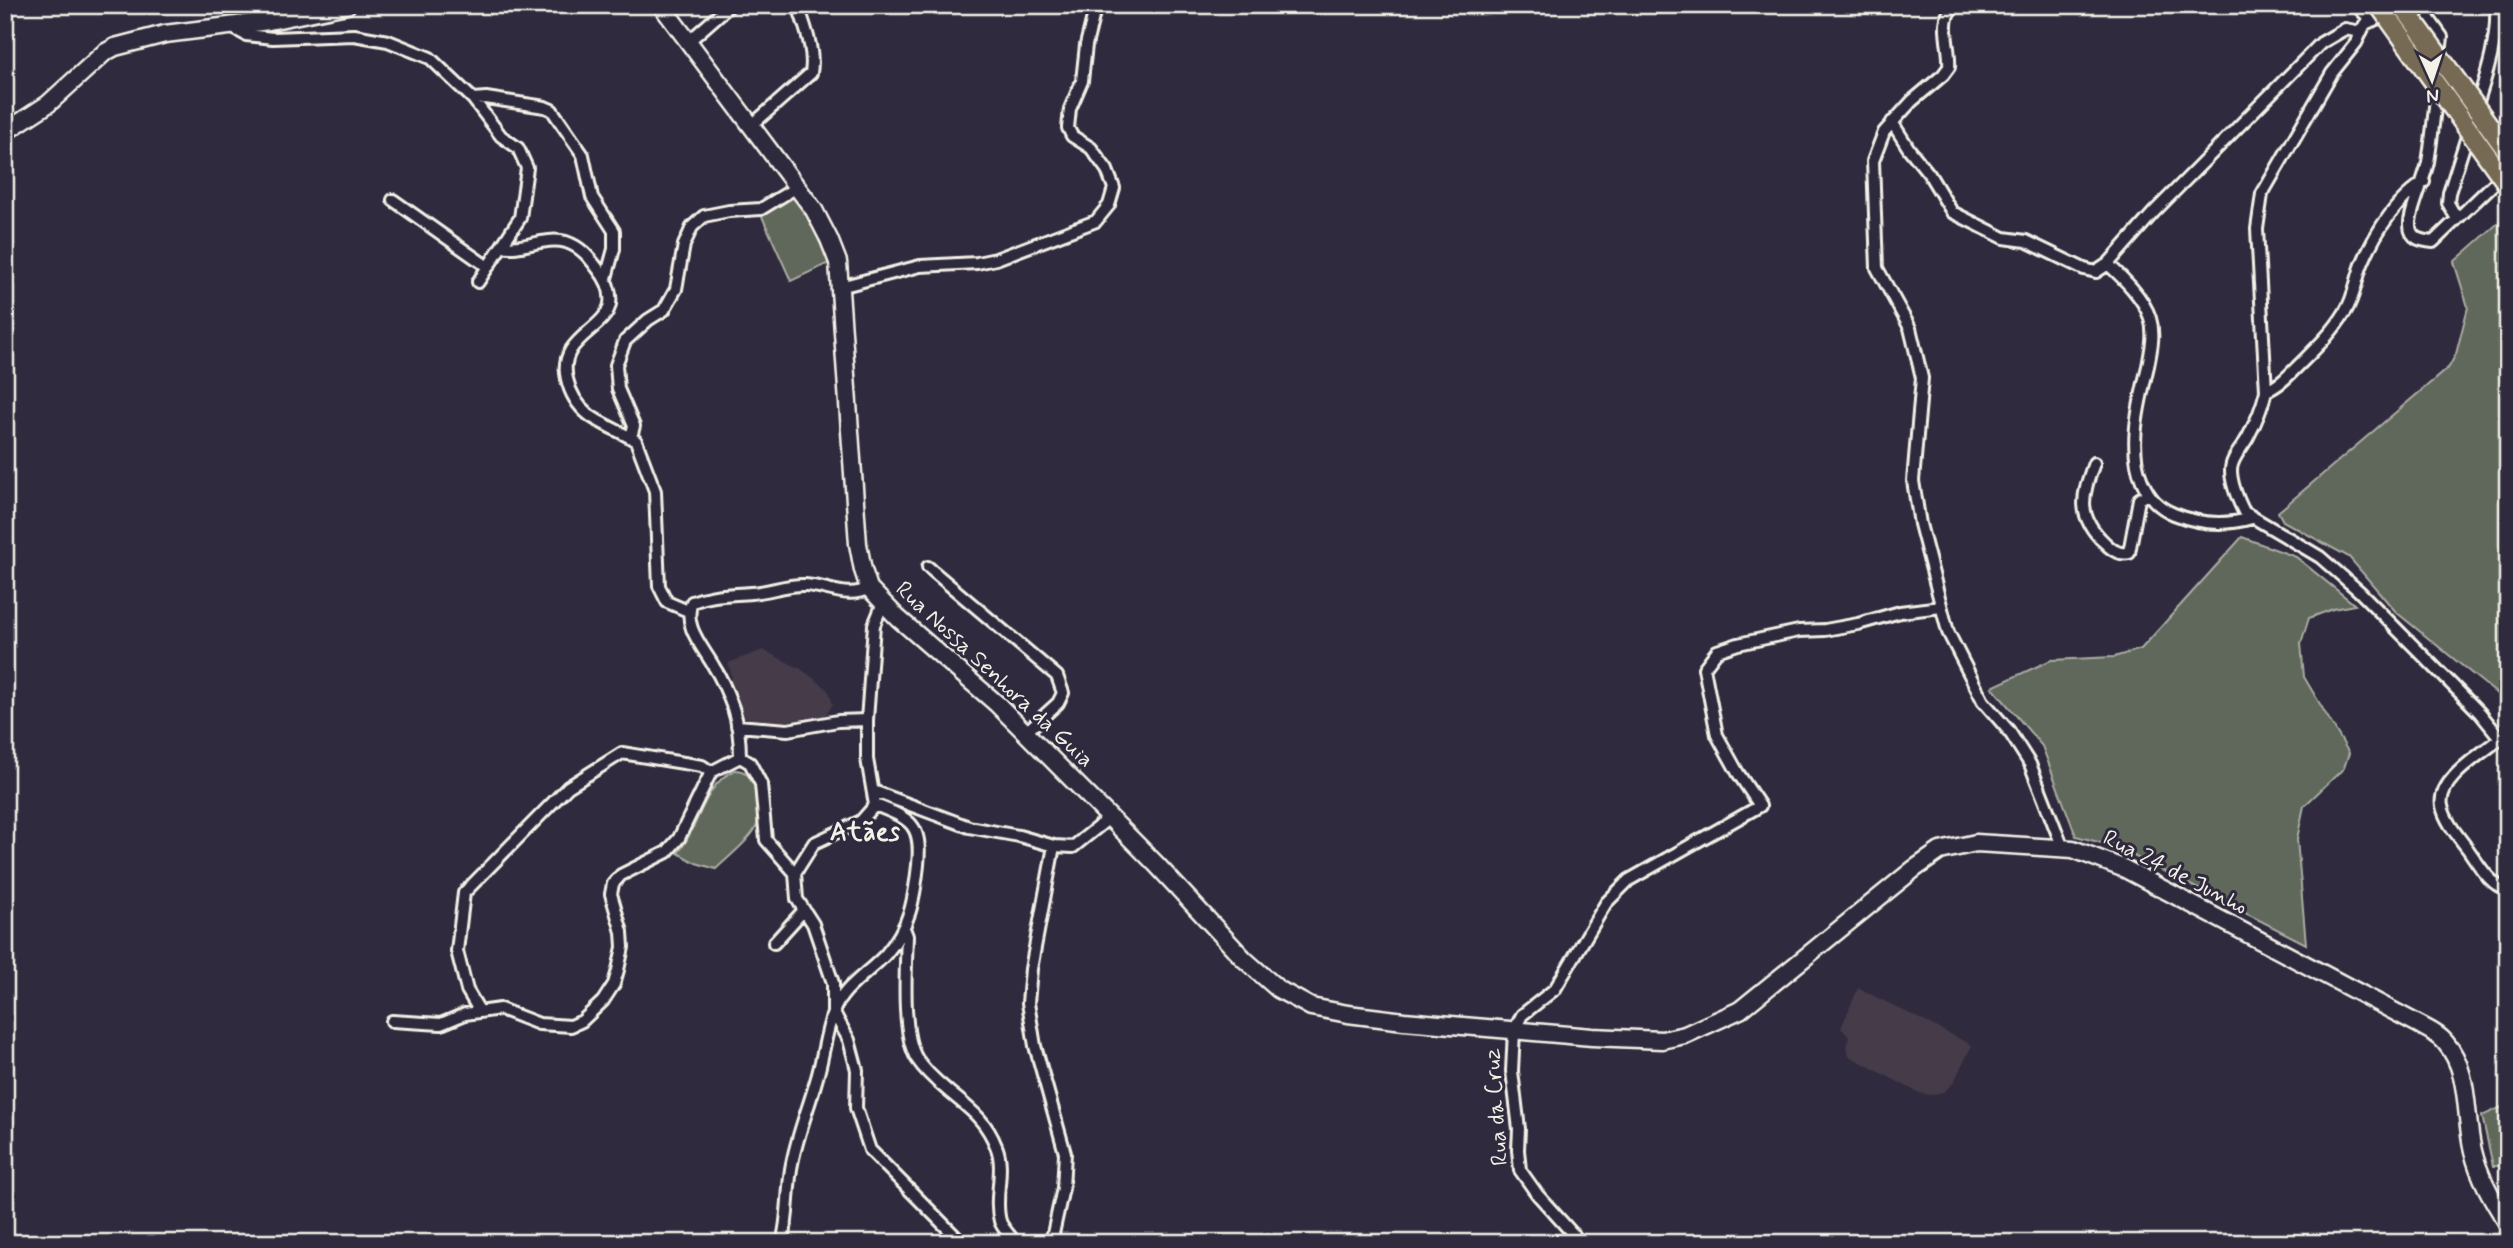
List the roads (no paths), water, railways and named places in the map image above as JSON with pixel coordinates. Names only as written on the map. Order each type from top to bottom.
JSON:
[{"type":"highway","points":[[2402,5],[2508,152]]},
{"type":"highway","points":[[2375,13],[2508,185]]},
{"type":"main road","points":[[5,132],[48,104],[104,53],[115,47],[165,34],[287,18],[347,5]]},
{"type":"main road","name":"Rua Nossa Senhora da Guia","points":[[662,5],[814,210],[830,239],[838,262],[858,544],[869,588],[921,640],[989,696],[1026,732],[1156,864],[1244,959],[1278,989],[1311,1007],[1348,1014],[1514,1031]]},
{"type":"main road","name":"Rua 24 de Junho","points":[[1514,1031],[1637,1040],[1662,1040],[1685,1035],[1740,1010],[1940,851],[1976,843],[2063,848],[2095,856],[2125,869],[2444,1040],[2456,1059],[2463,1079],[2470,1134],[2479,1171],[2508,1224]]},
{"type":"street","points":[[688,42],[730,5]]},
{"type":"street","points":[[752,125],[811,74],[811,49],[798,5]]},
{"type":"street","points":[[840,287],[920,266],[977,263],[996,259],[1096,221],[1109,205],[1114,188],[1107,170],[1091,148],[1072,136],[1068,128],[1070,109],[1082,81],[1086,45],[1096,5]]},
{"type":"street","points":[[1954,5],[1946,19],[1949,67],[1892,122],[1884,132],[1873,161],[1877,268],[1891,298],[1910,328],[1922,378],[1913,481],[1920,524],[1948,632],[1983,701],[2009,731],[2030,764],[2063,848]]},
{"type":"street","points":[[2356,5],[2375,13],[2404,7],[2427,16],[2442,37],[2424,182],[2409,223],[2412,234],[2420,241],[2433,242],[2508,171]]},
{"type":"street","points":[[2457,219],[2448,203],[2449,193],[2494,53],[2496,5]]},
{"type":"street","points":[[2375,13],[2332,73],[2262,194],[2257,229],[2266,391],[2262,408],[2231,470],[2237,499],[2244,512],[2320,557],[2359,591],[2504,736],[2455,775],[2445,785],[2441,796],[2445,816],[2459,837],[2488,877],[2508,890]]},
{"type":"street","points":[[228,26],[246,35],[273,38],[354,35],[388,41],[430,58],[473,99],[500,136],[517,148],[527,168],[520,218],[478,282]]},
{"type":"street","points":[[1892,122],[1952,212],[2004,238],[2026,241],[2084,269],[2096,272],[2108,264],[2154,212],[2321,43],[2345,29],[2361,32]]},
{"type":"street","points":[[473,99],[498,100],[552,110],[583,155],[592,197],[614,231],[614,249],[606,278],[610,304],[570,352],[565,370],[570,393],[589,415],[636,440],[645,458],[655,491],[659,586],[667,602],[688,611]]},
{"type":"street","points":[[2266,391],[2281,383],[2331,331],[2346,311],[2355,291],[2362,262],[2395,205],[2408,192],[2424,182]]},
{"type":"street","points":[[631,437],[634,426],[618,389],[616,365],[625,341],[648,320],[664,310],[676,289],[684,245],[692,227],[704,216],[761,209],[797,187]]},
{"type":"street","points":[[393,200],[488,267]]},
{"type":"street","points":[[503,246],[511,249],[526,243],[564,241],[582,250],[606,278]]},
{"type":"street","points":[[2108,264],[2130,286],[2150,319],[2153,343],[2135,435],[2136,467],[2148,494],[2162,509],[2190,520],[2216,523],[2252,518]]},
{"type":"street","points":[[2094,463],[2082,503],[2095,534],[2112,549],[2122,554],[2129,553],[2139,499],[2148,494]]},
{"type":"street","points":[[928,567],[1057,676],[1063,693],[1058,703],[1026,732]]},
{"type":"street","points":[[740,757],[733,709],[716,670],[692,631],[688,611],[692,602],[706,596],[807,585],[842,593],[860,593],[869,588]]},
{"type":"street","points":[[782,1243],[788,1221],[791,1169],[833,1011],[833,983],[813,924],[797,900],[795,873],[814,843],[861,821],[875,805],[867,760],[867,720],[874,625],[883,603]]},
{"type":"street","points":[[1514,1031],[1522,1015],[1555,989],[1606,902],[1629,880],[1760,806],[1717,735],[1704,668],[1717,651],[1799,631],[1825,630],[1900,612],[1941,607]]},
{"type":"street","points":[[737,726],[788,730],[838,721],[867,720]]},
{"type":"street","points":[[480,1012],[467,990],[457,951],[464,893],[568,787],[622,753],[702,766],[711,772]]},
{"type":"street","points":[[392,1021],[441,1024],[465,1014],[500,1009],[539,1024],[571,1026],[582,1021],[603,1001],[614,984],[623,947],[622,932],[611,894],[613,884],[621,875],[667,852],[679,838],[711,772],[740,757]]},
{"type":"street","points":[[740,757],[750,763],[761,784],[765,840],[795,873]]},
{"type":"street","points":[[873,791],[969,827],[1019,836],[1054,846],[1073,847],[1109,818]]},
{"type":"street","points":[[833,1011],[849,989],[886,954],[904,929],[913,906],[920,846],[917,830],[906,817],[875,805]]},
{"type":"street","points":[[1051,1243],[1063,1188],[1065,1153],[1035,1046],[1028,1003],[1031,969],[1054,846]]},
{"type":"street","points":[[774,943],[804,910]]},
{"type":"street","points":[[904,929],[907,936],[906,1005],[915,1057],[929,1074],[968,1105],[983,1123],[997,1147],[1000,1222],[1015,1243]]},
{"type":"street","points":[[833,1011],[849,1040],[857,1070],[856,1108],[870,1150],[962,1243]]},
{"type":"street","name":"Rua da Cruz","points":[[1514,1031],[1511,1071],[1519,1129],[1520,1170],[1537,1194],[1580,1243]]},
{"type":"district","name":"Atães","points":[[865,833]]}]
